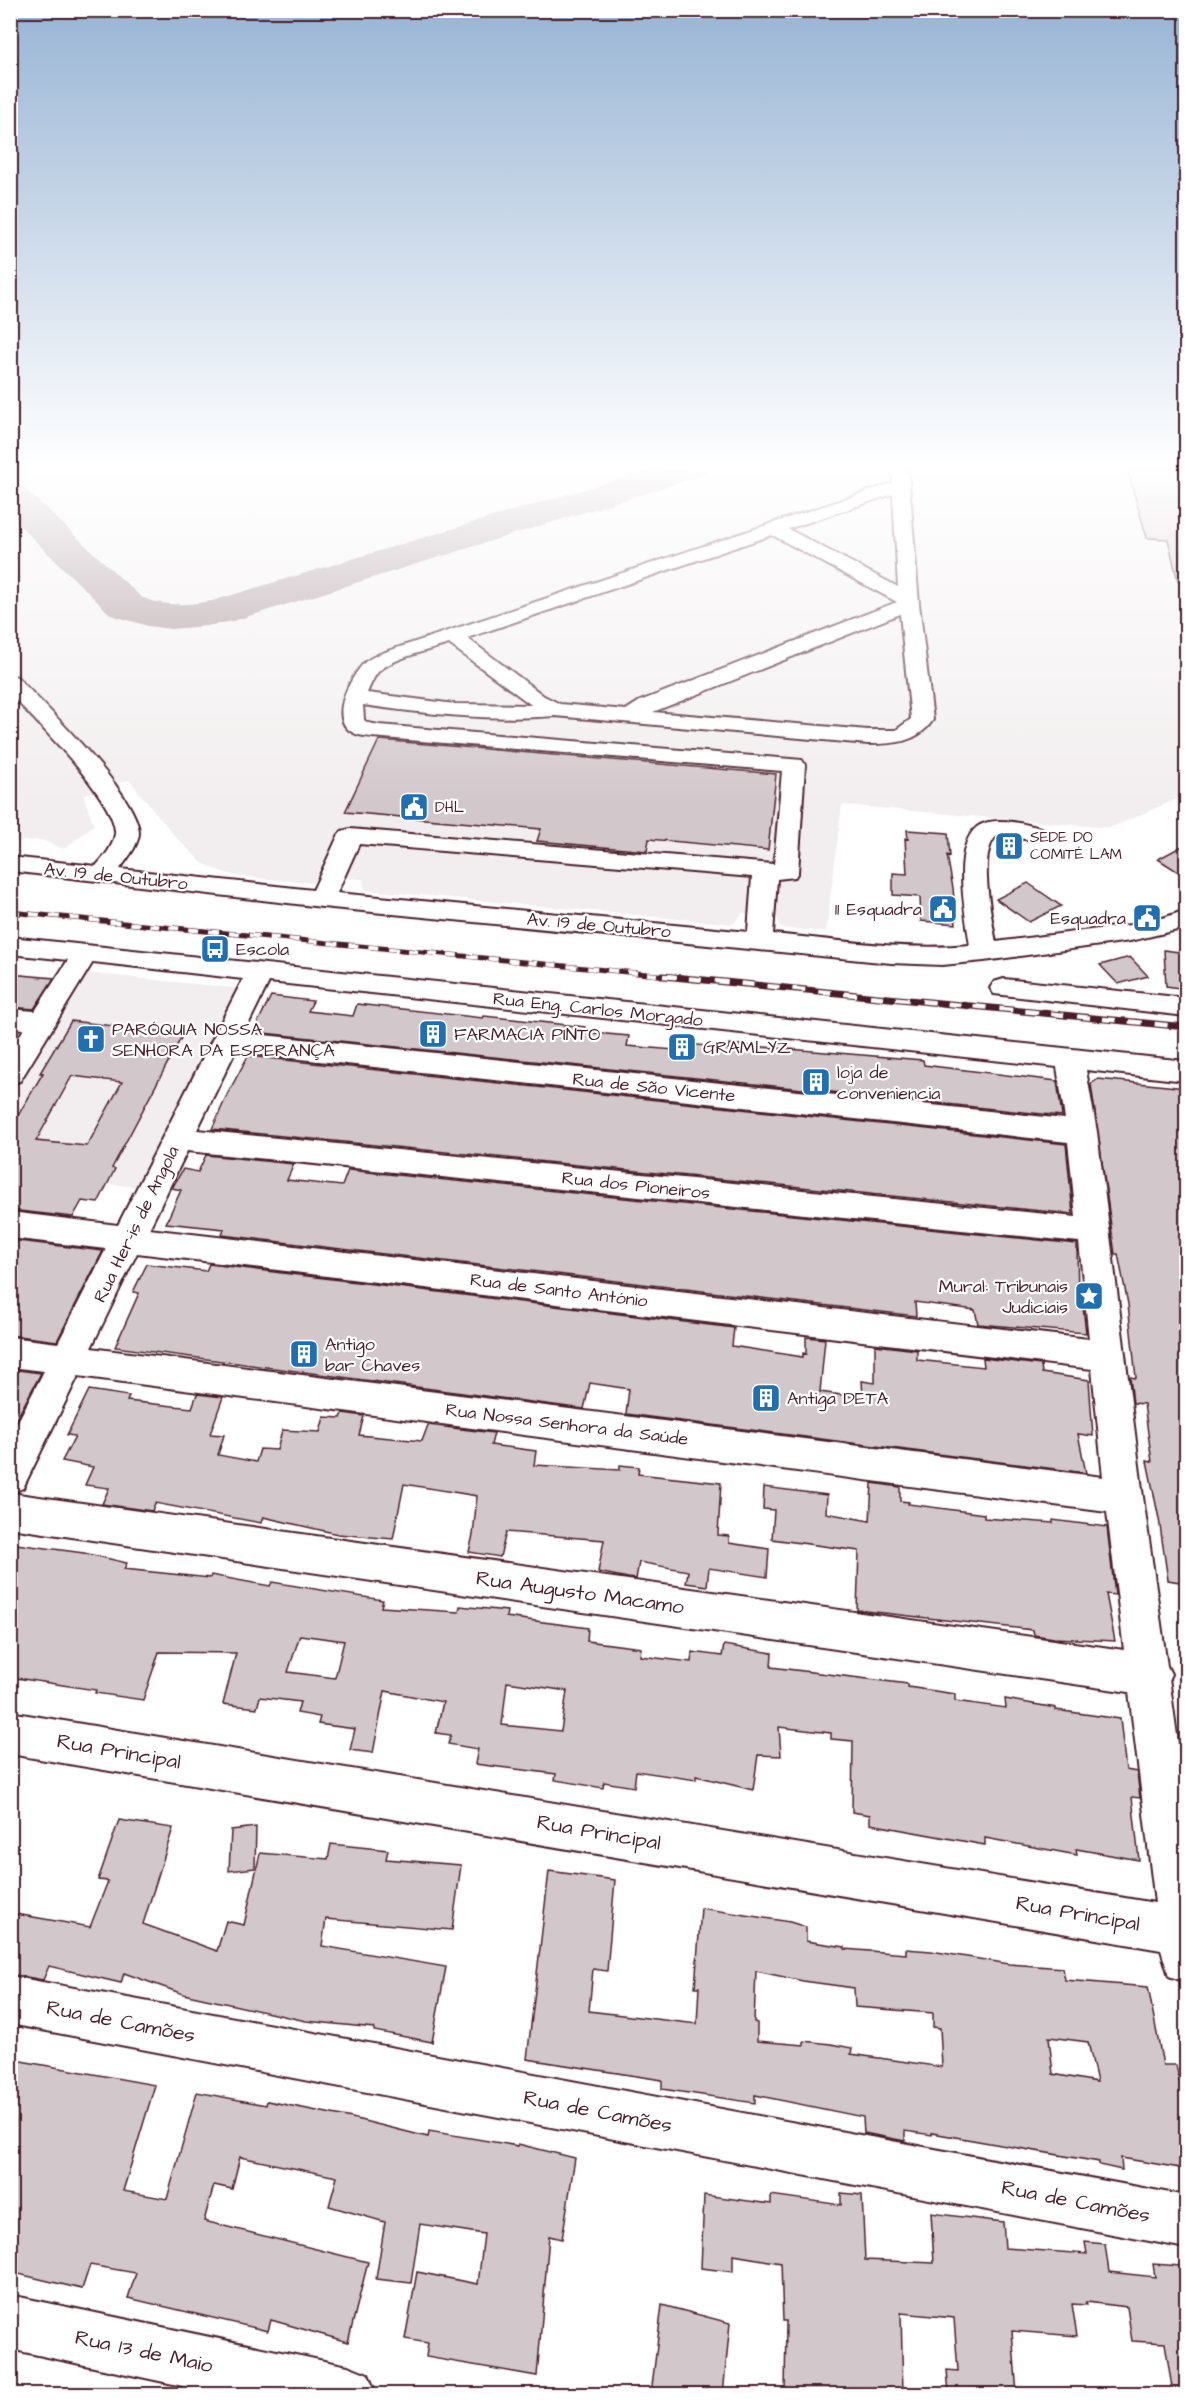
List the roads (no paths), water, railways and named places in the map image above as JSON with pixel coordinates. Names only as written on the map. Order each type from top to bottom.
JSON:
[{"type":"street","points":[[322,899],[350,836],[786,872],[794,765],[379,732],[360,728],[354,722],[351,713],[355,698],[371,669],[378,663],[395,655],[616,581]]},
{"type":"street","points":[[869,581],[909,603]]},
{"type":"street","points":[[355,698],[482,713],[517,714],[555,710],[868,737],[894,737],[913,732],[922,720],[907,581]]},
{"type":"street","points":[[630,716],[659,702],[909,603]]},
{"type":"street","points":[[453,637],[537,700],[555,710]]},
{"type":"street","points":[[10,681],[105,788],[122,812],[126,826],[126,838],[102,875]]},
{"type":"street","points":[[730,760],[737,726]]},
{"type":"street","points":[[984,952],[974,862],[976,846],[986,832],[995,829],[1033,833]]},
{"type":"street","name":"Av. 19 de Outubro","points":[[10,864],[322,899],[891,954],[942,956],[984,952],[1130,933],[1173,924],[1186,918]]},
{"type":"street","points":[[760,940],[765,870]]},
{"type":"street","points":[[1130,933],[1186,938]]},
{"type":"street","name":"Rua Eng. Carlos Morgado","points":[[10,945],[1186,1071]]},
{"type":"street","points":[[10,1074],[86,952]]},
{"type":"street","name":"Rua Her-is de Angola","points":[[10,1476],[260,972]]},
{"type":"street","points":[[1004,988],[1186,1007]]},
{"type":"street","points":[[10,1018],[44,1021]]},
{"type":"street","name":"Rua de São Vicente","points":[[226,1041],[1082,1132]]},
{"type":"street","points":[[1070,1059],[1082,1132],[1124,1497],[1185,1940]]},
{"type":"street","name":"Rua dos Pioneiros","points":[[178,1139],[1093,1232]]},
{"type":"street","name":"Rua de Santo António","points":[[10,1225],[1108,1356]]},
{"type":"street","name":"Rua Nossa Senhora da Saúde","points":[[10,1352],[1124,1497]]},
{"type":"street","name":"Rua Augusto Macamo","points":[[10,1510],[1149,1674]]},
{"type":"street","name":"Rua Principal","points":[[10,1733],[1185,1940]]},
{"type":"street","name":"Rua de Camões","points":[[10,2000],[1186,2222]]},
{"type":"street","name":"Rua 13 de Maio","points":[[10,2322],[348,2394]]},
{"type":"railway","points":[[10,912],[678,977]]},
{"type":"railway","points":[[663,976],[1186,1027]]},
{"type":"place","name":"DHL","points":[[414,807]]},
{"type":"place","name":"SEDE DO COMITÉ LAM","points":[[1009,846]]},
{"type":"place","name":"11 Esquadra","points":[[943,909]]},
{"type":"place","name":"Esquadra","points":[[1147,918]]},
{"type":"place","name":"Escola","points":[[215,949]]},
{"type":"place","name":"FARMACIA PINTO","points":[[433,1034]]},
{"type":"place","name":"PARÓQUIA NOSSA SENHORA DA ESPERANÇA","points":[[91,1039]]},
{"type":"place","name":"GRAMLYZ","points":[[682,1047]]},
{"type":"place","name":"loja de conveniencia","points":[[816,1082]]},
{"type":"place","name":"Mural: Tribunais Judiciais","points":[[1089,1296]]},
{"type":"place","name":"Antigo bar Chaves","points":[[304,1354]]},
{"type":"place","name":"Antiga DETA","points":[[766,1398]]}]
